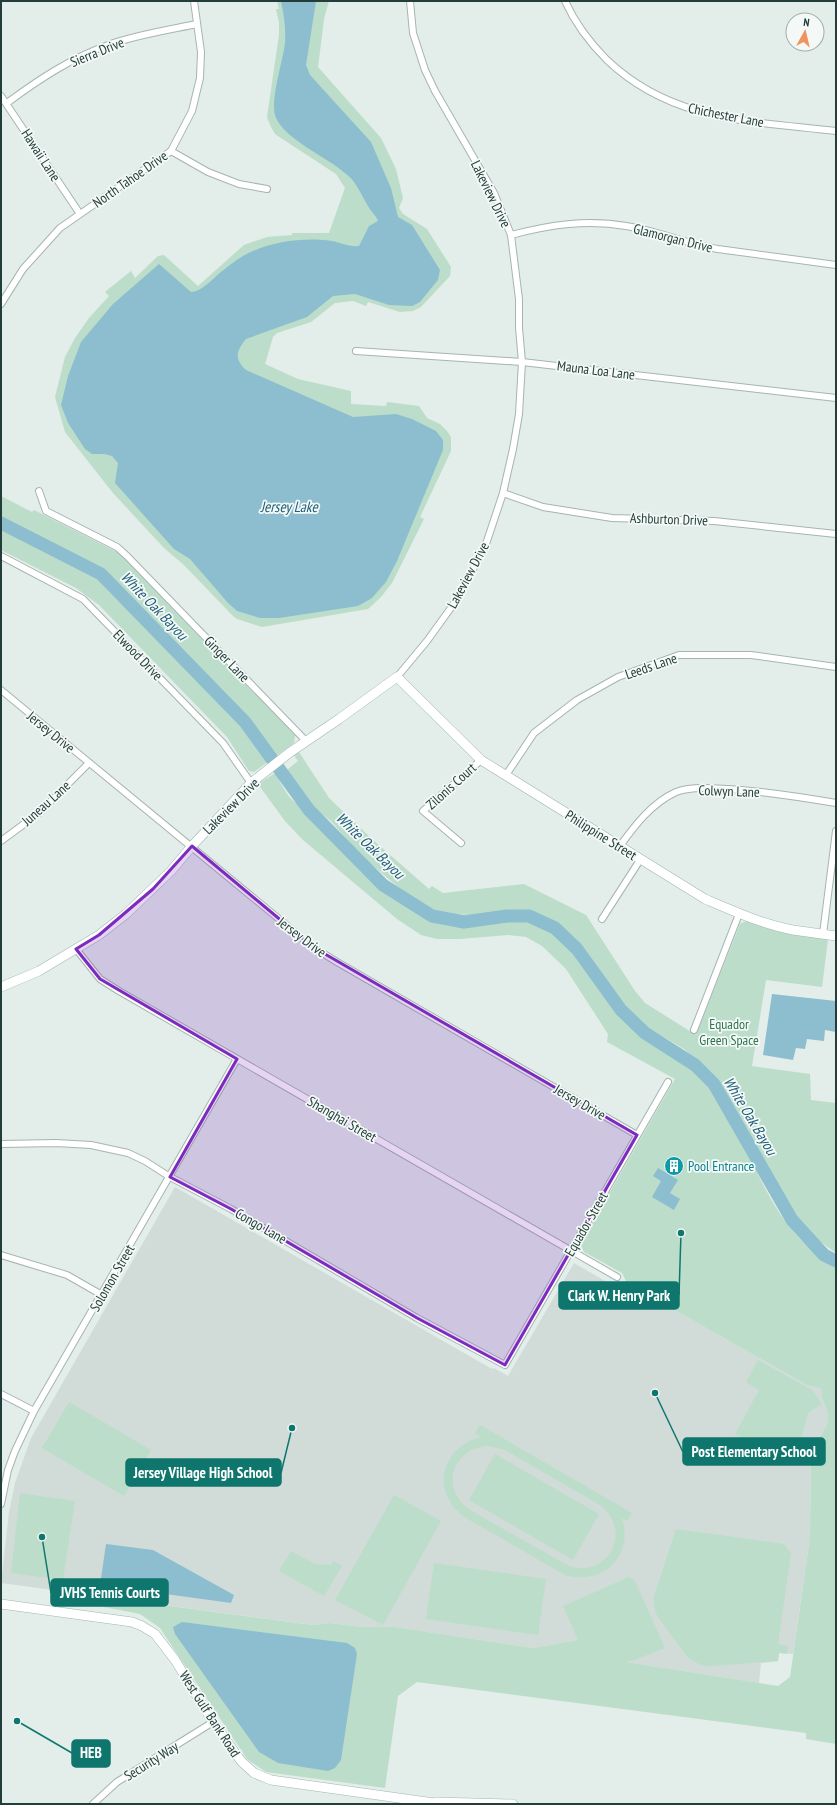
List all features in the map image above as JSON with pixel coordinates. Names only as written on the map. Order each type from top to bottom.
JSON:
[{"type":"street","name":"North Tahoe Drive","points":[[1,304],[23,269],[43,244],[60,228],[171,151],[192,111],[200,78],[201,52],[194,1]]},
{"type":"street","name":"Lakeview Drive","points":[[1,987],[39,971],[99,935],[126,914],[171,871],[192,846],[251,783],[289,753],[339,720],[397,678],[427,641],[458,598],[486,544],[503,493],[519,414],[522,362],[519,328],[519,299],[511,235],[494,193],[435,92],[425,70],[413,33],[410,1]]},
{"type":"street","name":"Chichester Lane","points":[[565,1],[581,30],[597,50],[632,82],[655,95],[674,104],[703,113],[836,131]]},
{"type":"street","name":"Sierra Drive","points":[[7,103],[33,84],[64,65],[108,45],[197,24]]},
{"type":"street","name":"Hawaii Lane","points":[[1,96],[80,214]]},
{"type":"street","points":[[171,151],[214,174],[239,184],[267,189]]},
{"type":"street","name":"Glamorgan Drive","points":[[511,235],[564,224],[606,223],[645,230],[718,250],[836,265]]},
{"type":"street","name":"Mauna Loa Lane","points":[[356,351],[522,362],[836,398]]},
{"type":"street","name":"Ginger Lane","points":[[39,492],[46,511],[117,547],[127,556],[306,741]]},
{"type":"street","name":"Ashburton Drive","points":[[503,493],[543,507],[612,518],[714,521],[836,534]]},
{"type":"street","name":"Elwood Drive","points":[[1,556],[64,588],[88,603],[223,743],[251,783]]},
{"type":"street","name":"Leeds Lane","points":[[506,775],[534,733],[577,700],[618,677],[679,655],[751,654],[836,667]]},
{"type":"street","name":"Philippine Street","points":[[397,678],[481,760],[705,899],[739,914],[792,930],[836,936]]},
{"type":"street","name":"Jersey Drive","points":[[1,690],[319,951],[637,1135]]},
{"type":"street","name":"Zilonis Court","points":[[461,843],[423,811],[481,760]]},
{"type":"street","name":"Juneau Lane","points":[[1,841],[39,813],[89,763]]},
{"type":"street","name":"Colwyn Lane","points":[[620,846],[639,820],[657,804],[677,792],[702,788],[760,791],[836,803]]},
{"type":"street","points":[[823,934],[836,831]]},
{"type":"street","points":[[602,919],[640,860]]},
{"type":"street","points":[[694,1030],[739,914]]},
{"type":"street","name":"Shanghai Street","points":[[76,949],[100,979],[617,1277]]},
{"type":"street","name":"Solomon Street","points":[[1,1504],[8,1470],[15,1451],[34,1411],[237,1059]]},
{"type":"street","name":"Equador Street","points":[[505,1365],[668,1082]]},
{"type":"street","name":"Congo Lane","points":[[1,1144],[91,1144],[128,1153],[231,1209],[417,1318],[505,1365]]},
{"type":"street","points":[[1,1255],[67,1275],[102,1295]]},
{"type":"street","points":[[1,1394],[34,1411]]},
{"type":"street","name":"West Gulf Bank Road","points":[[1,1604],[132,1622],[155,1634],[175,1660],[213,1722],[241,1761],[254,1773],[271,1780],[437,1803],[513,1804]]},
{"type":"street","name":"Security Way","points":[[93,1804],[117,1782],[213,1722]]},
{"type":"highlighted area","points":[[192,846],[313,947],[637,1135],[505,1365],[417,1318],[231,1209],[170,1177],[237,1059],[100,979],[76,949],[99,935],[153,889]]},
{"type":"shaded area","points":[[175,1187],[492,1369],[494,1368],[508,1376],[574,1263],[612,1285],[613,1288],[624,1286],[627,1283],[807,1385],[821,1387],[822,1398],[828,1413],[828,1424],[811,1455],[810,1537],[793,1654],[779,1653],[778,1661],[761,1663],[759,1683],[613,1660],[578,1640],[533,1648],[395,1627],[362,1627],[330,1623],[313,1625],[1,1583],[9,1512],[15,1483],[31,1438]]},
{"type":"green space","name":"Jersey Lake","points":[[277,1],[329,1],[324,19],[318,67],[381,138],[396,169],[403,198],[399,208],[403,214],[427,229],[451,267],[450,276],[421,307],[413,311],[400,312],[368,302],[366,306],[353,301],[335,303],[311,322],[277,333],[273,337],[265,364],[298,379],[351,391],[351,404],[386,406],[387,402],[419,406],[427,418],[440,424],[447,431],[451,437],[451,451],[420,517],[424,519],[392,583],[381,597],[368,609],[262,627],[237,619],[233,616],[184,565],[164,548],[113,493],[65,432],[55,397],[65,357],[75,338],[89,318],[109,296],[105,292],[131,271],[135,278],[158,256],[164,255],[198,286],[244,245],[267,237],[292,235],[292,233],[329,233],[345,188],[336,174],[275,134],[267,117],[279,35],[279,22],[276,9],[279,9]]},
{"type":"green space","points":[[1,496],[32,512],[34,510],[119,553],[295,735],[294,743],[254,772],[249,771],[227,737],[99,605],[76,588],[1,550]]},
{"type":"green space","name":"Equador Green Space","points":[[299,752],[329,798],[373,840],[429,889],[432,886],[443,893],[524,884],[586,915],[635,991],[645,1003],[696,1035],[740,924],[746,921],[789,934],[828,939],[822,987],[766,980],[752,1066],[810,1074],[811,1100],[836,1103],[836,1253],[818,1240],[795,1218],[780,1196],[726,1094],[713,1075],[684,1049],[640,1023],[624,1006],[584,948],[565,933],[534,914],[520,911],[482,916],[440,913],[410,897],[358,853],[332,822],[312,806],[287,770],[298,761],[294,755]]},
{"type":"green space","points":[[275,773],[293,801],[302,805],[357,865],[382,887],[422,916],[443,925],[460,927],[477,926],[510,919],[517,919],[537,925],[550,931],[561,939],[608,1002],[628,1024],[638,1033],[692,1069],[711,1088],[726,1111],[763,1185],[777,1209],[793,1231],[812,1250],[836,1265],[836,1744],[806,1739],[806,1733],[417,1682],[398,1696],[385,1788],[266,1772],[247,1759],[160,1628],[140,1614],[89,1604],[88,1595],[313,1625],[330,1623],[362,1627],[395,1627],[533,1648],[578,1640],[563,1606],[629,1577],[635,1581],[665,1648],[626,1662],[778,1686],[790,1677],[810,1537],[811,1455],[828,1423],[828,1413],[822,1398],[821,1388],[807,1385],[627,1283],[622,1273],[584,1252],[580,1244],[675,1079],[607,1042],[608,1034],[566,969],[542,946],[526,937],[508,935],[460,939],[437,939],[421,935],[397,919],[303,840],[285,821],[258,784]]},
{"type":"green space","points":[[758,1360],[812,1390],[822,1404],[808,1413],[797,1454],[778,1457],[735,1434],[759,1390],[746,1382]]},
{"type":"green space","points":[[69,1402],[151,1450],[124,1496],[42,1448]]},
{"type":"green space","points":[[480,1425],[632,1513],[627,1521],[622,1518],[625,1532],[624,1544],[619,1556],[612,1565],[603,1572],[592,1576],[579,1577],[565,1575],[466,1518],[455,1508],[447,1497],[444,1484],[445,1472],[449,1461],[456,1450],[467,1442],[481,1437],[475,1433]],"holes":[[[489,1446],[505,1450],[598,1504],[609,1514],[614,1526],[615,1538],[612,1549],[606,1558],[596,1565],[583,1568],[569,1566],[470,1510],[460,1501],[455,1491],[453,1481],[454,1470],[466,1453],[476,1448]]]},
{"type":"green space","points":[[495,1454],[599,1514],[573,1560],[469,1500]]},
{"type":"green space","points":[[20,1493],[75,1501],[63,1580],[11,1573]]},
{"type":"green space","points":[[394,1495],[441,1521],[383,1625],[335,1600]]},
{"type":"green space","points":[[676,1529],[784,1544],[791,1553],[778,1644],[788,1646],[787,1654],[779,1653],[778,1661],[710,1666],[703,1666],[688,1658],[657,1616],[654,1606],[654,1596]]},
{"type":"green space","points":[[291,1551],[315,1564],[331,1565],[333,1561],[342,1566],[324,1596],[279,1571]]},
{"type":"green space","points":[[434,1563],[546,1579],[538,1635],[426,1619]]},
{"type":"water","name":"Jersey Lake","points":[[281,1],[316,1],[306,65],[310,75],[371,142],[391,188],[398,217],[412,225],[440,270],[438,280],[420,302],[412,306],[389,305],[355,294],[333,296],[307,317],[246,339],[238,351],[238,359],[246,370],[353,417],[396,414],[412,419],[436,431],[443,440],[443,450],[397,561],[386,582],[372,598],[358,606],[279,618],[260,618],[237,611],[228,603],[190,559],[174,549],[115,483],[118,463],[112,456],[92,454],[85,449],[68,423],[61,405],[68,376],[81,342],[113,304],[159,264],[191,292],[203,287],[243,256],[260,248],[291,241],[312,239],[359,246],[369,226],[378,221],[350,177],[338,167],[289,134],[276,118],[274,111],[275,92],[285,43]]},
{"type":"water","points":[[772,994],[836,1001],[836,1032],[825,1030],[824,1041],[807,1039],[805,1049],[796,1048],[793,1060],[763,1055]]},
{"type":"water","points":[[658,1168],[678,1180],[670,1193],[680,1199],[674,1210],[652,1197],[661,1181],[653,1176]]},
{"type":"water","points":[[106,1544],[153,1550],[234,1595],[231,1603],[100,1585]]},
{"type":"water","points":[[182,1622],[347,1643],[355,1648],[357,1654],[341,1760],[335,1768],[328,1771],[278,1763],[259,1752],[175,1634],[173,1627]]},
{"type":"waterway","name":"White Oak Bayou","points":[[1,523],[101,574],[245,722],[309,810],[383,885],[432,916],[464,922],[507,916],[529,916],[555,928],[577,949],[621,1010],[645,1033],[695,1065],[714,1084],[792,1220],[824,1255],[836,1261]]},
{"type":"place","name":"Pool Entrance","points":[[674,1166]]},
{"type":"place","name":"Clark W. Henry Park","points":[[681,1233]]},
{"type":"place","name":"Post Elementary School","points":[[655,1393]]},
{"type":"place","name":"Jersey Village High School","points":[[292,1428]]},
{"type":"place","name":"JVHS Tennis Courts","points":[[42,1537]]},
{"type":"place","name":"HEB","points":[[17,1721]]}]
